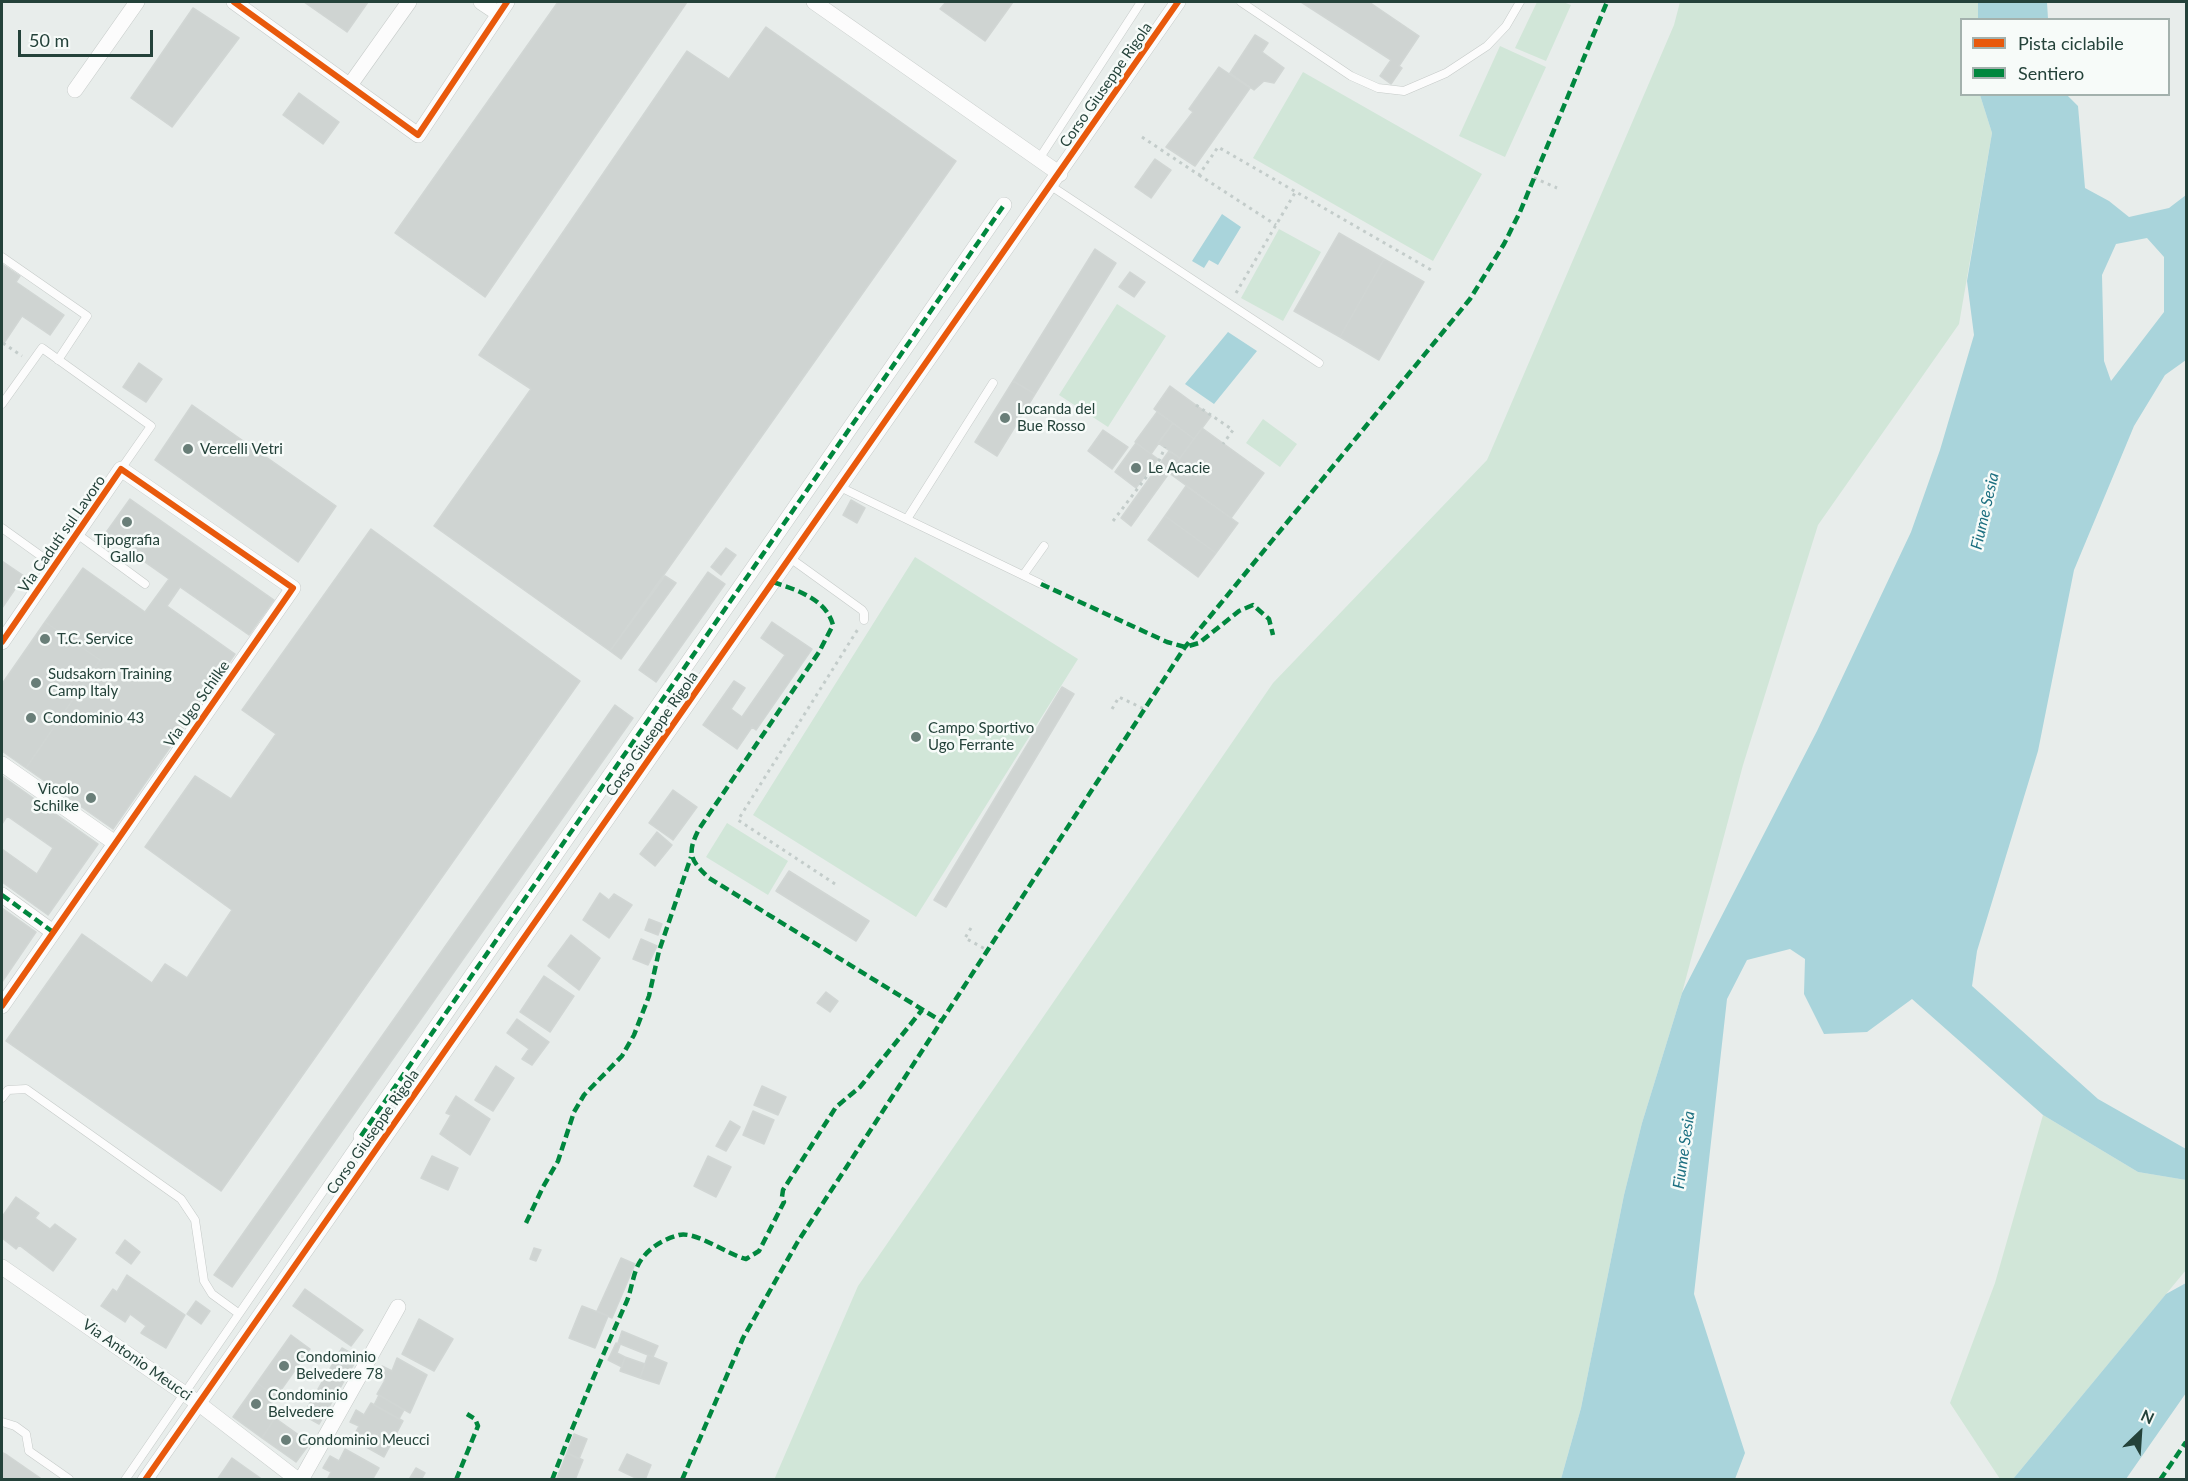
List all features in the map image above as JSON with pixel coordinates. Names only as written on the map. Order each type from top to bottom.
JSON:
[{"type":"street","points":[[75,90],[137,2]]},
{"type":"street","points":[[234,2],[418,135],[503,8],[481,2]]},
{"type":"street","points":[[350,85],[409,2]]},
{"type":"street","points":[[814,2],[1039,159],[1055,180]]},
{"type":"street","name":"Corso Giuseppe Rigola","points":[[145,1479],[1179,2]]},
{"type":"street","points":[[361,1136],[1004,205]]},
{"type":"street","name":"Via Caduti sul Lavoro","points":[[2,642],[121,469]]},
{"type":"street","name":"Via Ugo Schilke","points":[[2,1006],[293,588],[121,469]]},
{"type":"street","points":[[2,764],[115,843]]},
{"type":"street","points":[[2,895],[53,932]]},
{"type":"street","name":"Via Antonio Meucci","points":[[2,1267],[198,1403],[299,1479],[398,1307]]},
{"type":"lane","points":[[1039,159],[1141,2]]},
{"type":"lane","points":[[1241,2],[1351,76],[1378,88],[1404,91],[1446,73],[1487,46],[1506,26],[1520,2]]},
{"type":"lane","points":[[1055,180],[1319,363]]},
{"type":"lane","points":[[2,257],[87,316],[58,360]]},
{"type":"lane","points":[[2,404],[42,348],[151,426],[121,469]]},
{"type":"lane","points":[[907,519],[993,383]]},
{"type":"lane","points":[[840,487],[1041,584]]},
{"type":"lane","points":[[2,528],[55,566]]},
{"type":"lane","points":[[77,534],[145,584]]},
{"type":"lane","points":[[1024,574],[1044,546]]},
{"type":"lane","points":[[790,558],[862,610],[864,620]]},
{"type":"lane","points":[[2,1098],[8,1090],[26,1089],[181,1199],[195,1220],[204,1281],[212,1294],[238,1313]]},
{"type":"lane","points":[[125,1479],[361,1136]]},
{"type":"lane","points":[[350,1152],[366,1163]]},
{"type":"lane","points":[[2,1422],[15,1426],[26,1434],[29,1451],[69,1479]]},
{"type":"path","points":[[1142,137],[1276,225]]},
{"type":"path","points":[[1199,175],[1218,147],[1433,271]]},
{"type":"path","points":[[1534,178],[1557,188]]},
{"type":"path","points":[[1230,303],[1296,191]]},
{"type":"path","points":[[3,344],[31,362]]},
{"type":"path","points":[[1196,405],[1233,430],[1223,444]]},
{"type":"path","points":[[1113,520],[1160,459],[1165,447]]},
{"type":"path","points":[[835,884],[738,820],[864,620]]},
{"type":"path","points":[[1112,709],[1119,697],[1144,709]]},
{"type":"path","points":[[970,928],[965,938],[987,950]]},
{"type":"green space","points":[[1537,2],[1563,2],[1571,5],[1546,61],[1515,48]]},
{"type":"green space","points":[[1680,2],[1978,2],[1978,18],[1960,18],[1960,96],[1980,96],[1992,133],[1959,324],[1818,525],[1743,765],[1682,993],[1642,1123],[1624,1195],[1581,1408],[1561,1479],[774,1480],[858,1286],[1273,683],[1487,460],[1674,25]]},
{"type":"green space","points":[[1500,46],[1546,67],[1505,157],[1459,136]]},
{"type":"green space","points":[[1303,72],[1482,174],[1433,261],[1253,158]]},
{"type":"green space","points":[[1279,229],[1321,252],[1283,321],[1241,298]]},
{"type":"green space","points":[[1117,304],[1166,336],[1108,427],[1059,395]]},
{"type":"green space","points":[[1263,419],[1297,444],[1280,467],[1246,443]]},
{"type":"green space","name":"Campo Sportivo Ugo Ferrante","points":[[915,557],[1078,659],[916,917],[753,815]]},
{"type":"green space","points":[[727,823],[788,861],[768,895],[706,857]]},
{"type":"green space","points":[[2043,1115],[2138,1172],[2186,1180],[2186,1270],[2013,1479],[2000,1479],[1950,1403],[1995,1283]]},
{"type":"water","points":[[1978,2],[2047,2],[2048,18],[1978,18]]},
{"type":"water","name":"Fiume Sesia","points":[[1980,96],[2068,96],[2078,106],[2085,188],[2109,201],[2129,217],[2169,208],[2186,195],[2186,360],[2165,375],[2134,426],[2074,570],[2038,751],[1977,951],[1972,986],[2098,1099],[2186,1149],[2186,1180],[2138,1172],[2043,1115],[1912,999],[1867,1032],[1824,1034],[1804,994],[1805,959],[1790,949],[1747,960],[1727,999],[1694,1294],[1745,1453],[1735,1479],[1561,1479],[1581,1408],[1624,1195],[1642,1123],[1682,993],[1817,731],[1911,532],[1940,450],[1974,335],[1967,281],[1992,133]],"holes":[[[2147,238],[2164,257],[2164,312],[2111,381],[2104,361],[2102,275],[2116,244]]]},
{"type":"water","points":[[1222,214],[1241,227],[1218,265],[1209,260],[1204,268],[1192,261]]},
{"type":"water","points":[[1228,332],[1257,351],[1214,404],[1185,384]]},
{"type":"water","points":[[2186,1283],[2186,1393],[2126,1479],[2013,1479],[2166,1294]]},
{"type":"building","points":[[304,2],[368,2],[347,32]]},
{"type":"building","points":[[558,2],[687,2],[485,297],[395,233]]},
{"type":"building","points":[[946,2],[1013,2],[985,41],[940,9]]},
{"type":"building","points":[[1301,2],[1369,2],[1419,36],[1399,66],[1402,68],[1391,84],[1380,76],[1391,60]]},
{"type":"building","points":[[193,8],[239,38],[172,127],[131,98]]},
{"type":"building","points":[[766,27],[956,161],[610,651],[434,526],[531,389],[479,355],[687,51],[729,79]]},
{"type":"building","points":[[1255,35],[1268,43],[1262,52],[1284,68],[1274,83],[1264,81],[1254,90],[1230,73]]},
{"type":"building","points":[[1219,67],[1250,88],[1195,166],[1166,147],[1193,112],[1189,109]]},
{"type":"building","points":[[299,93],[339,122],[323,144],[283,115]]},
{"type":"building","points":[[1155,159],[1171,170],[1151,198],[1135,187]]},
{"type":"building","points":[[1339,233],[1384,259],[1340,337],[1294,311]]},
{"type":"building","points":[[1095,249],[1116,263],[1035,394],[1013,381]]},
{"type":"building","points":[[1384,259],[1424,282],[1379,360],[1340,337]]},
{"type":"building","points":[[2,264],[20,276],[16,282],[64,315],[50,335],[22,316],[2,346]]},
{"type":"building","points":[[1130,272],[1145,282],[1134,297],[1119,287]]},
{"type":"building","points":[[139,363],[162,379],[146,402],[123,387]]},
{"type":"building","name":"Locanda del Bue Rosso","points":[[1013,381],[1035,394],[997,456],[975,442]]},
{"type":"building","points":[[1170,386],[1211,416],[1194,439],[1154,409]]},
{"type":"building","points":[[192,405],[336,506],[298,562],[155,460]]},
{"type":"building","points":[[1157,412],[1173,423],[1151,454],[1135,442]]},
{"type":"building","points":[[1173,423],[1194,439],[1180,458],[1158,443]]},
{"type":"building","points":[[1202,428],[1264,473],[1231,518],[1169,473]]},
{"type":"building","points":[[1103,430],[1128,447],[1112,469],[1088,451]]},
{"type":"building","points":[[1136,443],[1158,459],[1136,488],[1115,472]]},
{"type":"building","points":[[1169,451],[1180,458],[1131,526],[1121,518]]},
{"type":"building","points":[[1186,486],[1238,523],[1216,553],[1165,516]]},
{"type":"building","points":[[130,499],[274,600],[249,635],[180,587],[167,606],[235,654],[113,829],[26,768],[100,660],[45,622],[83,568],[145,612],[169,579],[105,534]]},
{"type":"building","points":[[851,500],[865,508],[857,523],[843,515]]},
{"type":"building","points":[[1165,516],[1216,553],[1198,577],[1148,540]]},
{"type":"building","points":[[371,529],[580,681],[221,1191],[6,1041],[82,934],[152,983],[165,964],[187,978],[232,910],[145,847],[195,776],[231,799],[276,734],[242,710]]},
{"type":"building","points":[[726,548],[736,555],[721,575],[711,567]]},
{"type":"building","points":[[2,561],[24,576],[2,608]]},
{"type":"building","points":[[708,572],[725,584],[656,682],[639,670]]},
{"type":"building","points":[[665,576],[676,583],[621,659],[610,651]]},
{"type":"building","name":"Condominio 43","points":[[45,622],[100,660],[26,768],[2,751],[2,684]]},
{"type":"building","points":[[772,622],[812,649],[756,730],[752,727],[737,749],[703,725],[734,681],[745,688],[731,709],[742,717],[785,655],[761,638]]},
{"type":"building","points":[[1062,687],[1074,694],[946,907],[934,900]]},
{"type":"building","points":[[615,705],[633,718],[232,1287],[214,1275]]},
{"type":"building","points":[[2,776],[98,844],[48,915],[2,882],[2,849],[37,874],[53,848],[7,816],[2,824]]},
{"type":"building","points":[[673,790],[697,807],[673,840],[649,823]]},
{"type":"building","points":[[657,832],[672,845],[655,866],[640,854]]},
{"type":"building","points":[[789,871],[869,921],[856,941],[776,891]]},
{"type":"building","points":[[600,893],[609,900],[614,894],[632,905],[609,938],[583,920]]},
{"type":"building","points":[[2,908],[36,932],[2,982]]},
{"type":"building","points":[[649,919],[662,924],[658,935],[645,930]]},
{"type":"building","points":[[571,935],[600,958],[579,990],[548,966]]},
{"type":"building","points":[[641,939],[657,946],[648,965],[633,959]]},
{"type":"building","points":[[544,976],[574,996],[550,1032],[520,1012]]},
{"type":"building","points":[[826,992],[838,1001],[830,1012],[817,1003]]},
{"type":"building","points":[[517,1019],[549,1042],[532,1065],[522,1059],[529,1049],[507,1033]]},
{"type":"building","points":[[496,1066],[514,1078],[493,1111],[475,1100]]},
{"type":"building","points":[[762,1086],[786,1097],[778,1115],[754,1105]]},
{"type":"building","points":[[456,1096],[490,1119],[470,1155],[440,1134],[451,1115],[446,1113]]},
{"type":"building","points":[[753,1111],[774,1120],[764,1144],[743,1135]]},
{"type":"building","points":[[730,1121],[740,1127],[726,1151],[716,1146]]},
{"type":"building","points":[[432,1156],[458,1168],[448,1190],[421,1178]]},
{"type":"building","points":[[708,1156],[731,1167],[716,1197],[694,1186]]},
{"type":"building","points":[[16,1197],[39,1213],[35,1218],[50,1229],[55,1224],[76,1239],[53,1271],[19,1245],[16,1249],[2,1238],[2,1217]]},
{"type":"building","points":[[125,1240],[140,1252],[131,1264],[116,1253]]},
{"type":"building","points":[[534,1248],[541,1250],[536,1261],[530,1259]]},
{"type":"building","points":[[621,1258],[635,1264],[612,1318],[597,1311]]},
{"type":"building","points":[[127,1275],[185,1315],[166,1348],[141,1333],[146,1326],[130,1314],[125,1322],[101,1306],[113,1289],[117,1292]]},
{"type":"building","points":[[305,1289],[363,1330],[351,1346],[293,1306]]},
{"type":"building","points":[[196,1301],[210,1311],[201,1324],[187,1314]]},
{"type":"building","points":[[582,1306],[608,1316],[595,1348],[569,1338]]},
{"type":"building","points":[[419,1319],[453,1339],[434,1371],[402,1354]]},
{"type":"building","points":[[622,1331],[658,1346],[653,1357],[618,1343]]},
{"type":"building","name":"Condominio Belvedere 78","points":[[291,1335],[310,1349],[276,1397],[257,1383]]},
{"type":"building","points":[[616,1343],[620,1345],[617,1353],[625,1357],[622,1367],[608,1360]]},
{"type":"building","points":[[342,1348],[358,1357],[319,1424],[303,1415]]},
{"type":"building","points":[[648,1355],[667,1363],[659,1384],[640,1378]]},
{"type":"building","points":[[625,1357],[645,1364],[640,1378],[620,1371]]},
{"type":"building","points":[[397,1358],[427,1375],[410,1413],[377,1394],[385,1380],[377,1377],[382,1366],[392,1371]]},
{"type":"building","name":"Condominio Belvedere","points":[[257,1383],[276,1397],[265,1412],[275,1418],[262,1438],[233,1417]]},
{"type":"building","points":[[379,1395],[404,1410],[399,1419],[374,1405]]},
{"type":"building","points":[[371,1403],[403,1421],[384,1457],[352,1439],[359,1426],[350,1422],[356,1410],[364,1415]]},
{"type":"building","name":"Condominio Meucci","points":[[275,1418],[310,1443],[296,1462],[262,1438]]},
{"type":"building","points":[[574,1434],[587,1439],[579,1459],[567,1453]]},
{"type":"building","points":[[345,1449],[379,1468],[372,1480],[327,1480],[331,1472],[323,1468],[330,1456],[339,1461]]},
{"type":"building","points":[[3,1453],[7,1455],[43,1480],[2,1480]]},
{"type":"building","points":[[567,1453],[583,1460],[575,1480],[557,1478]]},
{"type":"building","points":[[627,1454],[651,1465],[645,1480],[619,1470]]},
{"type":"building","points":[[232,1458],[263,1480],[217,1480]]},
{"type":"building","points":[[416,1468],[425,1473],[421,1480],[410,1478]]},
{"type":"marked path","points":[[682,1480],[743,1338],[797,1243],[1185,647],[1470,299],[1504,244],[1520,212],[1607,2]]},
{"type":"marked path","points":[[361,1136],[1004,205]]},
{"type":"marked path","points":[[773,582],[801,592],[817,602],[824,608],[833,625],[819,652],[699,829],[693,844],[692,855],[697,866],[709,878],[941,1021]]},
{"type":"marked path","points":[[1041,584],[1167,642],[1185,647],[1199,643],[1239,611],[1253,605],[1269,619],[1273,635]]},
{"type":"marked path","points":[[526,1223],[558,1161],[574,1112],[584,1095],[622,1056],[634,1035],[649,996],[659,951],[691,857]]},
{"type":"marked path","points":[[2,895],[53,932]]},
{"type":"marked path","points":[[552,1480],[626,1303],[638,1264],[645,1255],[663,1241],[679,1235],[694,1236],[746,1259],[759,1251],[784,1202],[783,1190],[836,1107],[860,1087],[922,1010]]},
{"type":"marked path","points":[[456,1480],[478,1426],[475,1419],[467,1414]]},
{"type":"marked path","points":[[2160,1480],[2186,1442]]},
{"type":"cycle path","points":[[234,2],[418,135],[507,2]]},
{"type":"cycle path","points":[[145,1480],[1178,2]]},
{"type":"cycle path","points":[[2,642],[121,469],[293,588],[2,1006]]},
{"type":"place","name":"Locanda del Bue Rosso","points":[[1005,418]]},
{"type":"place","name":"Vercelli Vetri","points":[[188,449]]},
{"type":"place","name":"Le Acacie","points":[[1136,468]]},
{"type":"place","name":"Tipografia Gallo","points":[[127,522]]},
{"type":"place","name":"T.C. Service","points":[[45,639]]},
{"type":"place","name":"Sudsakorn Training Camp Italy","points":[[36,683]]},
{"type":"place","name":"Condominio 43","points":[[31,718]]},
{"type":"place","name":"Campo Sportivo Ugo Ferrante","points":[[916,737]]},
{"type":"place","name":"Vicolo Schilke","points":[[91,798]]},
{"type":"place","name":"Condominio Belvedere 78","points":[[284,1366]]},
{"type":"place","name":"Condominio Belvedere","points":[[256,1404]]},
{"type":"place","name":"Condominio Meucci","points":[[286,1440]]}]
